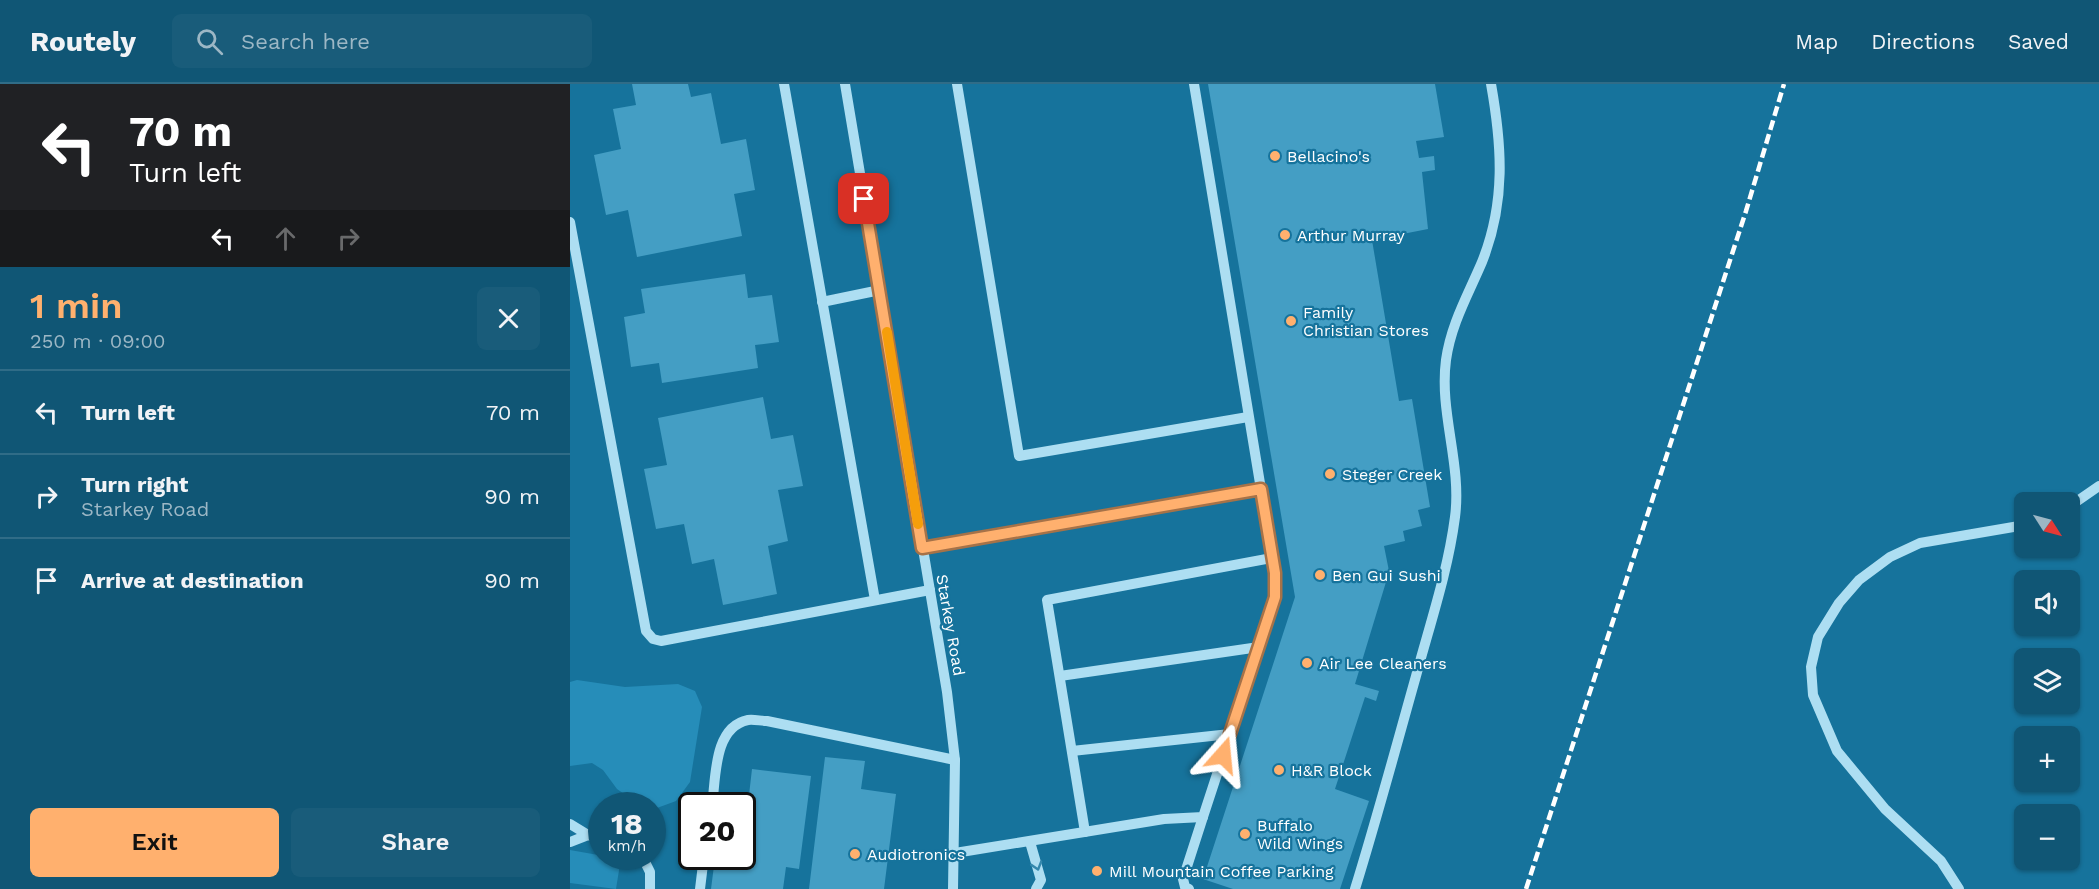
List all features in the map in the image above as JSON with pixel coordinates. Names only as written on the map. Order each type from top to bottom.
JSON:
[{"type":"street","points":[[784,84],[875,600]]},
{"type":"street","name":"Starkey Road","points":[[845,84],[956,759],[953,889]]},
{"type":"street","points":[[957,84],[1019,456],[1248,417]]},
{"type":"street","points":[[1189,889],[1185,887],[1184,879],[1275,597],[1272,558],[1194,84]]},
{"type":"street","points":[[1355,889],[1386,790],[1438,596],[1455,518],[1455,464],[1444,397],[1446,360],[1454,323],[1482,261],[1498,195],[1500,140],[1491,84]]},
{"type":"street","points":[[570,222],[646,632],[653,639],[661,641],[930,590]]},
{"type":"street","points":[[822,302],[880,290]]},
{"type":"street","points":[[2080,499],[2099,486]]},
{"type":"street","points":[[922,548],[1261,489]]},
{"type":"street","points":[[1959,889],[1941,861],[1884,809],[1837,751],[1813,694],[1811,667],[1818,637],[1839,603],[1859,580],[1890,557],[1920,543],[2014,527]]},
{"type":"street","points":[[1085,832],[1047,600],[1272,558]]},
{"type":"street","points":[[1060,676],[1259,646]]},
{"type":"street","points":[[714,792],[720,749],[728,731],[747,720],[767,721],[956,759]]},
{"type":"street","points":[[1072,751],[1230,734]]},
{"type":"street","points":[[955,853],[1164,819],[1203,817]]},
{"type":"street","points":[[570,824],[588,835]]},
{"type":"street","points":[[570,834],[588,835]]},
{"type":"street","points":[[570,842],[588,835]]},
{"type":"street","points":[[1030,842],[1041,880],[1036,889]]},
{"type":"street","points":[[649,870],[650,889]]},
{"type":"street","points":[[699,889],[702,870]]},
{"type":"shaded area","points":[[577,680],[625,687],[678,684],[695,691],[702,707],[690,782],[683,792],[678,792],[676,801],[666,805],[666,792],[621,792],[603,770],[592,763],[570,766],[570,682]]},
{"type":"shaded area","points":[[570,850],[588,853],[588,870],[619,870],[616,889],[570,883]]},
{"type":"building","points":[[632,84],[688,84],[691,97],[711,93],[721,144],[746,139],[755,190],[734,194],[742,236],[637,257],[628,210],[606,215],[594,155],[621,149],[613,109],[636,105]]},
{"type":"building","points":[[1208,84],[1435,84],[1444,137],[1416,141],[1419,158],[1434,156],[1435,170],[1422,172],[1428,229],[1372,240],[1399,401],[1412,399],[1430,507],[1418,510],[1422,526],[1403,531],[1405,541],[1384,546],[1391,581],[1386,582],[1355,684],[1379,691],[1376,701],[1365,697],[1335,789],[1369,801],[1340,889],[1233,889],[1203,879],[1295,597]]},
{"type":"building","points":[[745,274],[748,298],[772,295],[779,342],[755,345],[758,368],[662,383],[659,363],[631,367],[624,317],[645,313],[641,289]]},
{"type":"building","points":[[763,397],[771,439],[793,435],[803,486],[778,490],[788,541],[768,546],[777,594],[723,605],[714,559],[692,564],[684,524],[656,529],[644,469],[667,465],[658,418]]},
{"type":"building","points":[[825,757],[865,761],[861,789],[896,794],[884,889],[809,889]]},
{"type":"building","points":[[752,769],[811,776],[799,869],[786,867],[783,889],[711,889],[713,870],[756,870],[756,792],[749,792]]},
{"type":"railway","points":[[1526,889],[1746,211],[1784,84]]},
{"type":"slow traffic","points":[[887,332],[918,524]]},
{"type":"place","name":"Bellacino's","points":[[1275,156]]},
{"type":"place","name":"Arthur Murray","points":[[1285,235]]},
{"type":"place","name":"Family Christian Stores","points":[[1291,321]]},
{"type":"place","name":"Steger Creek","points":[[1330,474]]},
{"type":"place","name":"Ben Gui Sushi","points":[[1320,575]]},
{"type":"place","name":"Air Lee Cleaners","points":[[1307,663]]},
{"type":"place","name":"H&R Block","points":[[1279,770]]},
{"type":"place","name":"Buffalo Wild Wings","points":[[1245,834]]},
{"type":"place","name":"Audiotronics","points":[[855,854]]},
{"type":"place","name":"Mill Mountain Coffee Parking","points":[[1097,871]]},
{"type":"route","points":[[864,199],[922,548],[1179,501],[1261,489],[1275,573],[1275,597],[1223,755]]}]
